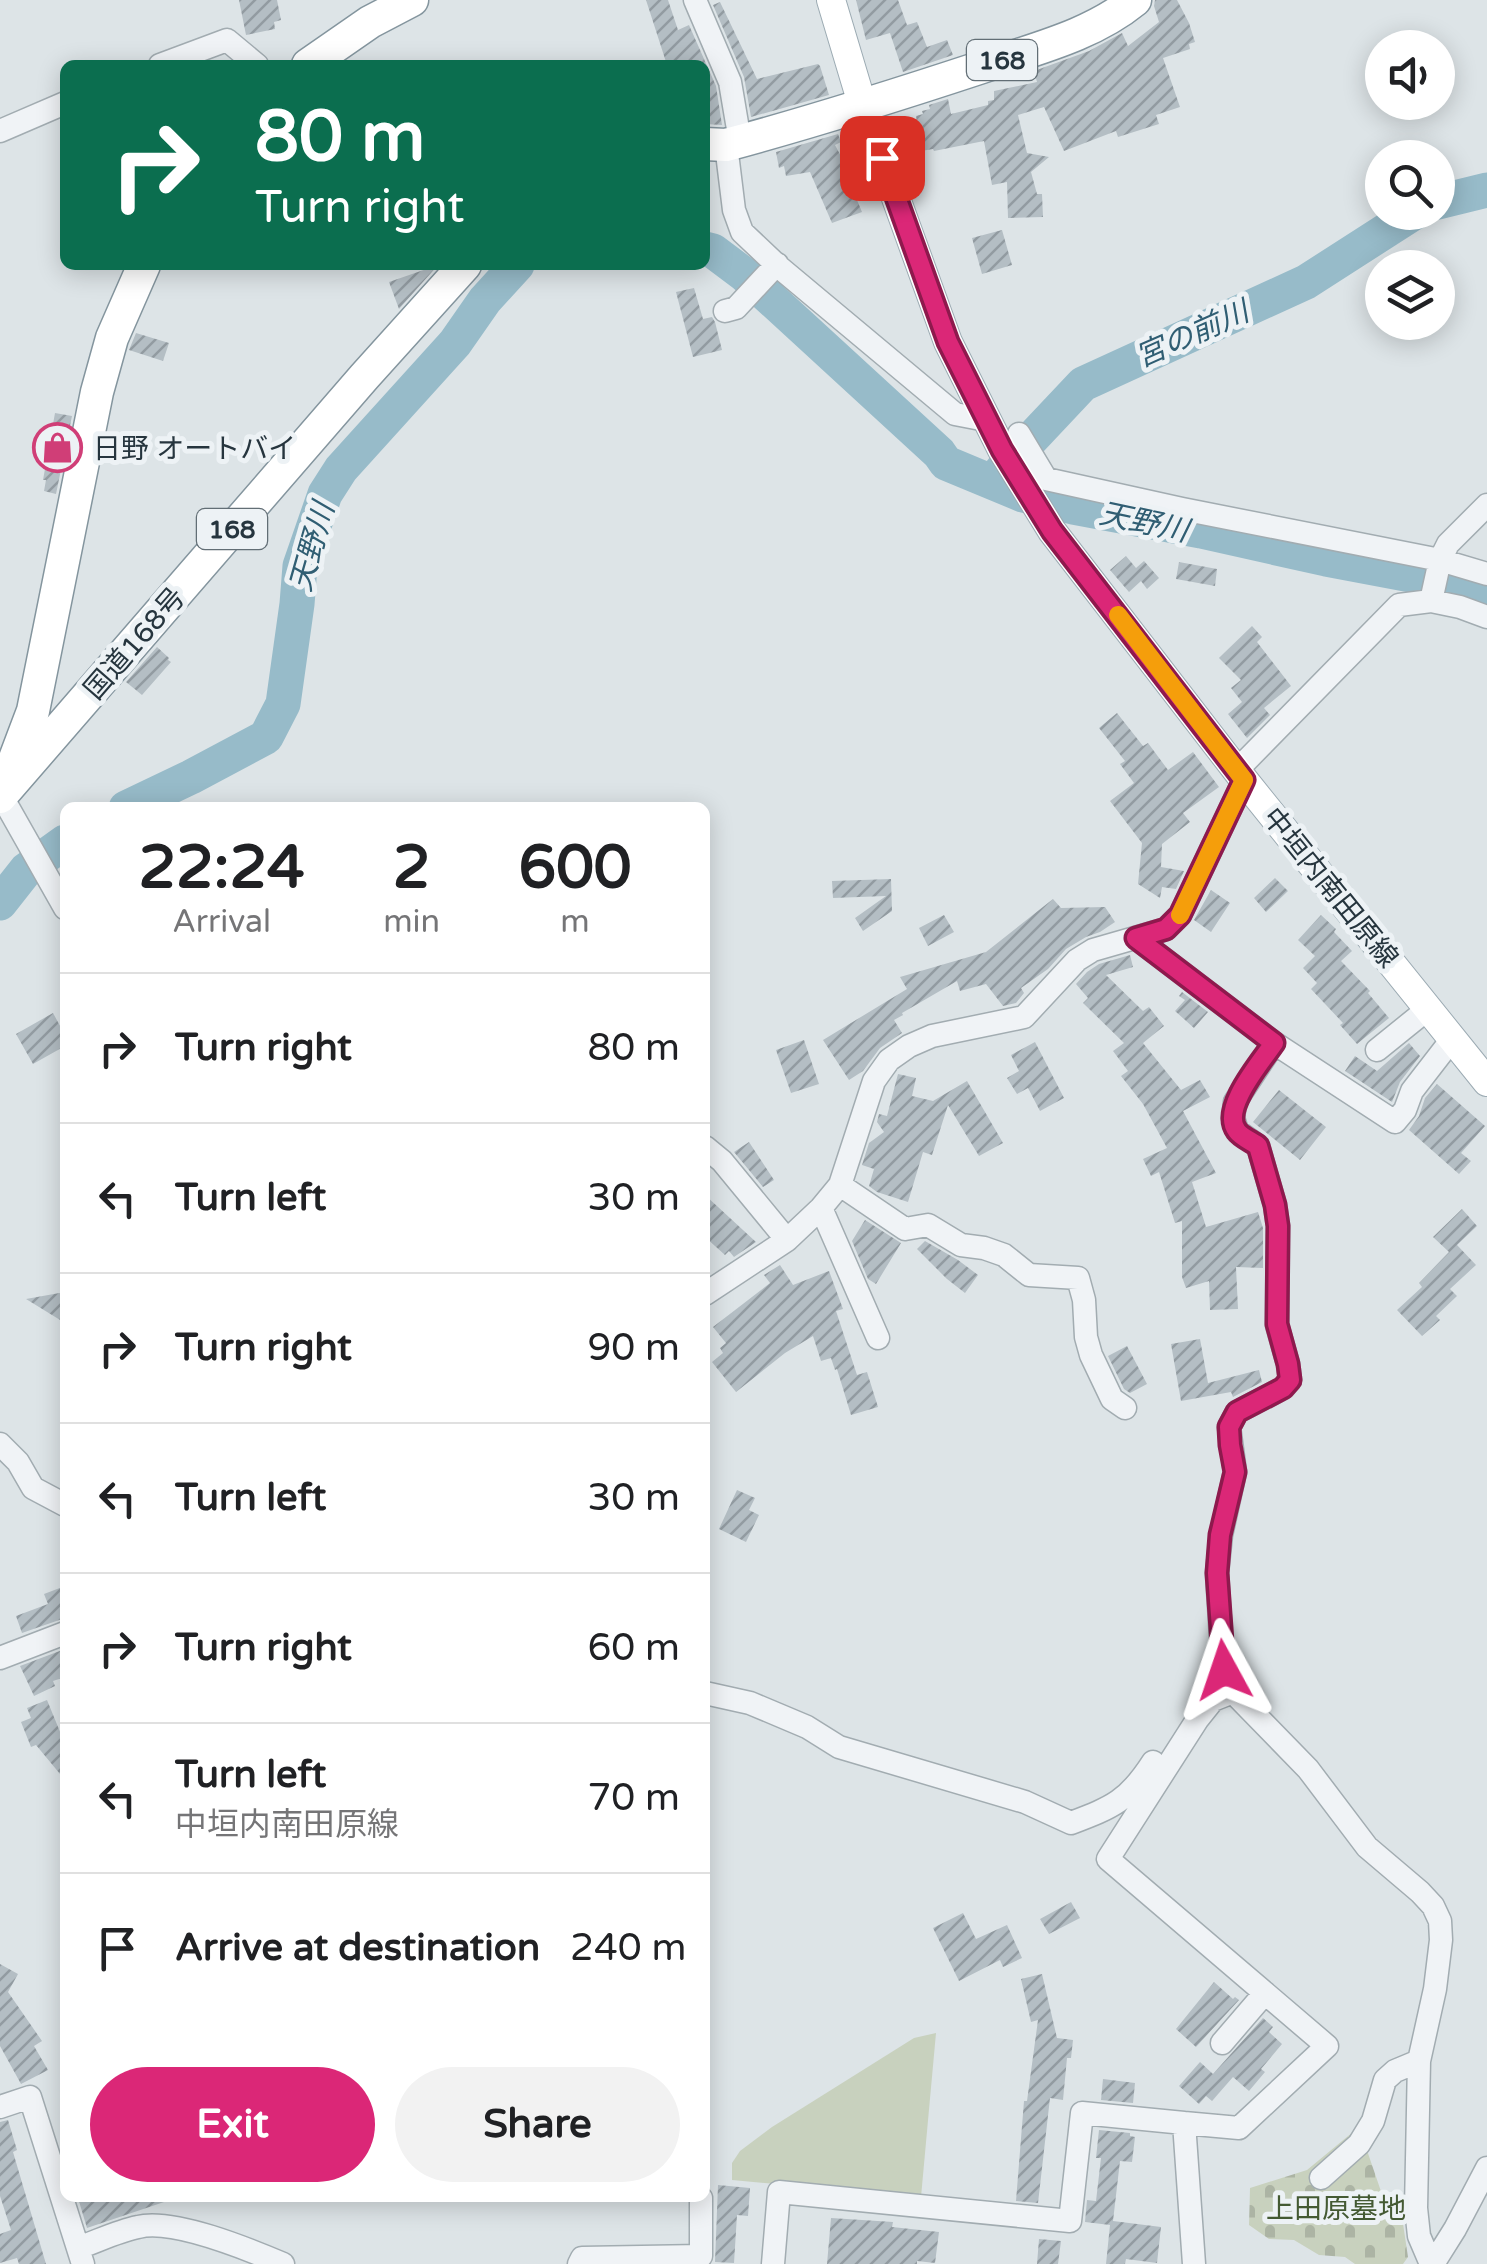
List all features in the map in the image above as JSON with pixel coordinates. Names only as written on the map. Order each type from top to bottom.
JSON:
[{"type":"highway","points":[[315,60],[370,22],[412,0]]},
{"type":"highway","name":"168","points":[[724,143],[863,106],[1057,42],[1098,25],[1135,0]]},
{"type":"highway","name":"国道168号","points":[[1,796],[32,711],[97,392],[112,338],[142,270]]},
{"type":"highway","name":"国道168号","points":[[1,796],[460,270]]},
{"type":"main road","name":"中垣内南田原線","points":[[831,0],[863,106],[948,342],[986,420],[1012,445],[1052,531],[1487,1082]]},
{"type":"street","points":[[695,0],[730,82],[724,143],[734,210],[742,232],[774,269],[955,414],[986,420]]},
{"type":"street","points":[[174,60],[228,40],[252,60]]},
{"type":"street","points":[[5,121],[60,104]]},
{"type":"street","points":[[735,306],[774,269]]},
{"type":"street","points":[[1012,445],[1046,479],[1440,560],[1487,574]]},
{"type":"street","points":[[1432,601],[1440,560],[1448,544],[1487,505]]},
{"type":"street","points":[[710,1291],[787,1240],[840,1185],[874,1081],[889,1060],[932,1036],[1024,1017],[1077,960],[1093,950],[1166,929],[1180,915],[1241,774],[1399,605],[1432,601],[1487,617]]},
{"type":"street","points":[[1,796],[60,899]]},
{"type":"street","points":[[1136,938],[1274,1043],[1395,1122],[1412,1091],[1453,1038]]},
{"type":"street","points":[[1376,1050],[1429,1008]]},
{"type":"street","points":[[772,2264],[780,2192],[1070,2221],[1082,2113],[1238,2128],[1327,2046],[1108,1859],[1196,1720],[1223,1696],[1217,1573],[1220,1535],[1235,1472],[1229,1427],[1237,1412],[1283,1388],[1290,1380],[1277,1324],[1275,1205],[1258,1146],[1237,1131],[1233,1118],[1235,1102],[1274,1043]]},
{"type":"street","points":[[710,1151],[787,1240]]},
{"type":"street","points":[[840,1185],[905,1229],[928,1225],[961,1245],[1004,1255],[1029,1275],[1078,1278],[1092,1354],[1112,1398],[1126,1408]]},
{"type":"street","points":[[821,1208],[878,1338]]},
{"type":"street","points":[[0,1444],[18,1462],[33,1488],[60,1504]]},
{"type":"street","points":[[0,1658],[60,1636]]},
{"type":"street","points":[[710,1694],[750,1704],[807,1727],[839,1747],[1025,1802],[1071,1823],[1127,1797],[1192,1705],[1206,1697],[1223,1696],[1308,1768],[1367,1848],[1434,1906],[1440,1920],[1435,1988],[1419,2061],[1416,2208],[1418,2236],[1432,2264]]},
{"type":"street","points":[[1222,2043],[1266,1993]]},
{"type":"street","points":[[1320,2178],[1359,2144],[1374,2121],[1385,2080],[1395,2070],[1419,2061]]},
{"type":"street","points":[[2,2102],[30,2097],[60,2192]]},
{"type":"street","points":[[1184,2123],[1194,2264]]},
{"type":"street","points":[[1432,2264],[1487,2168]]},
{"type":"street","points":[[63,2202],[80,2256],[142,2226],[226,2240],[284,2264]]},
{"type":"street","points":[[578,2264],[582,2258],[701,2256],[701,2202]]},
{"type":"green space","points":[[936,2033],[921,2197],[732,2180],[732,2163],[740,2151],[772,2127],[914,2038]]},
{"type":"green space","name":"上田原墓地","points":[[1359,2127],[1386,2206],[1402,2217],[1408,2257],[1403,2264],[1355,2264],[1345,2257],[1319,2255],[1294,2240],[1269,2239],[1249,2225],[1250,2188],[1307,2170]]},
{"type":"building","points":[[239,0],[277,0],[281,20],[274,22],[275,29],[246,35]]},
{"type":"building","points":[[646,0],[668,0],[678,30],[689,25],[704,60],[665,60]]},
{"type":"building","points":[[856,0],[898,0],[907,25],[917,22],[927,47],[947,40],[953,55],[903,72],[890,33],[866,40]]},
{"type":"building","points":[[1155,0],[1177,0],[1195,42],[1189,44],[1190,49],[1163,58],[1180,107],[1156,115],[1159,124],[1118,137],[1116,131],[1064,151],[1044,107],[1018,115],[1027,153],[1049,157],[1031,172],[1037,194],[1042,194],[1043,217],[1008,218],[1007,182],[992,185],[984,141],[921,151],[916,116],[930,109],[929,105],[948,99],[951,114],[988,105],[988,101],[994,100],[994,91],[1037,82],[1034,71],[1089,51],[1122,33],[1128,46],[1159,22]]},
{"type":"building","points":[[720,2],[757,79],[818,64],[829,95],[751,117],[744,77],[713,5]]},
{"type":"building","points":[[710,72],[716,86],[722,125],[710,124]]},
{"type":"building","points":[[838,134],[841,142],[835,145],[862,212],[832,223],[810,172],[786,176],[784,166],[779,168],[776,152]]},
{"type":"building","points":[[1002,230],[1012,265],[982,274],[972,238]]},
{"type":"building","points":[[424,270],[434,270],[399,309],[389,282]]},
{"type":"building","points":[[694,288],[703,319],[712,317],[715,322],[722,350],[693,357],[676,292]]},
{"type":"building","points":[[136,333],[169,343],[163,361],[129,350]]},
{"type":"building","name":"日野 オートバイ","points":[[55,413],[72,416],[56,494],[44,491],[43,480]]},
{"type":"building","points":[[1126,556],[1136,568],[1144,561],[1159,578],[1147,589],[1141,581],[1129,592],[1110,570]]},
{"type":"building","points":[[1179,562],[1217,569],[1215,586],[1176,579]]},
{"type":"building","points":[[1252,626],[1262,637],[1257,642],[1291,686],[1264,708],[1270,715],[1247,738],[1228,714],[1242,702],[1231,688],[1241,680],[1219,658]]},
{"type":"building","points":[[157,647],[171,662],[142,695],[126,682]]},
{"type":"building","points":[[1117,713],[1143,746],[1148,743],[1168,770],[1193,752],[1219,787],[1183,813],[1190,822],[1162,844],[1161,867],[1184,871],[1176,889],[1162,887],[1160,898],[1138,884],[1142,843],[1110,801],[1134,783],[1120,764],[1125,761],[1099,728]]},
{"type":"building","points":[[1275,878],[1288,891],[1266,912],[1254,898]]},
{"type":"building","points":[[891,879],[892,911],[863,931],[855,918],[886,896],[833,898],[832,881]]},
{"type":"building","points":[[1211,890],[1230,903],[1211,932],[1194,920]]},
{"type":"building","points":[[1053,899],[1061,908],[1105,907],[1115,922],[1066,949],[1048,969],[1021,988],[1024,993],[1016,1003],[1003,1006],[986,984],[960,991],[957,981],[902,1013],[894,1020],[902,1033],[880,1048],[863,1071],[849,1080],[823,1040],[907,989],[900,977],[986,952]]},
{"type":"building","points":[[944,915],[954,932],[928,946],[919,928]]},
{"type":"building","points":[[1321,915],[1352,951],[1341,961],[1389,1018],[1357,1044],[1311,989],[1317,983],[1303,968],[1315,956],[1298,940]]},
{"type":"building","points":[[1130,955],[1133,967],[1106,975],[1143,1011],[1149,1007],[1164,1026],[1143,1043],[1181,1090],[1200,1080],[1210,1097],[1183,1111],[1216,1173],[1192,1182],[1206,1227],[1258,1212],[1263,1228],[1263,1268],[1236,1267],[1238,1309],[1210,1310],[1209,1281],[1186,1288],[1182,1277],[1182,1221],[1175,1223],[1159,1172],[1151,1176],[1143,1159],[1167,1148],[1143,1104],[1121,1076],[1128,1071],[1113,1051],[1124,1043],[1083,1003],[1088,998],[1076,984],[1099,964]]},
{"type":"building","points":[[1182,992],[1208,1012],[1194,1028],[1175,1011],[1185,1000],[1179,996]]},
{"type":"building","points":[[53,1013],[60,1026],[60,1049],[33,1064],[16,1034]]},
{"type":"building","points":[[804,1040],[819,1084],[791,1093],[776,1050]]},
{"type":"building","points":[[1035,1042],[1064,1098],[1040,1111],[1028,1088],[1017,1094],[1007,1078],[1019,1071],[1011,1055]]},
{"type":"building","points":[[1409,1043],[1420,1056],[1400,1082],[1392,1102],[1345,1071],[1355,1056],[1377,1071]]},
{"type":"building","points":[[898,1074],[916,1078],[912,1096],[933,1101],[967,1081],[1003,1143],[979,1156],[948,1105],[932,1155],[923,1152],[908,1202],[869,1186],[874,1169],[862,1165],[869,1143],[884,1132],[877,1122],[879,1114],[887,1116]]},
{"type":"building","points":[[1437,1084],[1485,1126],[1461,1153],[1471,1161],[1459,1174],[1409,1130]]},
{"type":"building","points":[[1279,1090],[1326,1127],[1300,1160],[1253,1122]]},
{"type":"building","points":[[749,1142],[774,1180],[763,1187],[734,1152]]},
{"type":"building","points":[[710,1200],[756,1242],[734,1257],[729,1251],[725,1255],[710,1242]]},
{"type":"building","points":[[1462,1209],[1477,1226],[1457,1245],[1476,1265],[1450,1289],[1457,1296],[1436,1316],[1440,1320],[1422,1336],[1397,1310],[1422,1287],[1419,1283],[1449,1252],[1433,1237]]},
{"type":"building","points":[[865,1220],[901,1243],[876,1284],[868,1279],[852,1241]]},
{"type":"building","points":[[925,1241],[978,1275],[965,1293],[917,1249]]},
{"type":"building","points":[[780,1265],[793,1285],[829,1271],[843,1309],[836,1311],[857,1375],[867,1372],[878,1407],[851,1415],[837,1369],[831,1358],[821,1361],[813,1336],[736,1392],[712,1362],[723,1353],[720,1348],[726,1343],[713,1327],[770,1283],[764,1275]]},
{"type":"building","points":[[60,1293],[60,1320],[26,1299]]},
{"type":"building","points":[[1200,1339],[1208,1383],[1259,1370],[1262,1382],[1233,1397],[1231,1392],[1181,1401],[1171,1344]]},
{"type":"building","points":[[1127,1346],[1147,1384],[1130,1393],[1124,1389],[1108,1356]]},
{"type":"building","points":[[737,1490],[755,1498],[749,1510],[759,1515],[746,1542],[719,1529]]},
{"type":"building","points":[[60,1588],[60,1620],[22,1633],[16,1616],[48,1604],[44,1594]]},
{"type":"building","points":[[60,1651],[60,1679],[53,1681],[55,1686],[34,1696],[20,1666]]},
{"type":"building","points":[[47,1700],[60,1732],[60,1774],[36,1745],[31,1747],[21,1722],[31,1718],[27,1708]]},
{"type":"building","points":[[1071,1902],[1080,1918],[1049,1934],[1040,1919]]},
{"type":"building","points":[[963,1913],[976,1939],[1007,1925],[1022,1958],[1003,1967],[1000,1960],[959,1981],[933,1928]]},
{"type":"building","points":[[0,1964],[18,1974],[8,1992],[42,2041],[34,2046],[48,2070],[21,2084],[0,2046]]},
{"type":"building","points":[[1042,1974],[1057,2038],[1073,2040],[1063,2100],[1050,2098],[1038,2203],[1016,2201],[1024,2101],[1038,2020],[1031,2022],[1021,1979]]},
{"type":"building","points":[[1214,1982],[1239,2000],[1196,2047],[1176,2029]]},
{"type":"building","points":[[1263,2018],[1273,2027],[1269,2032],[1282,2044],[1249,2091],[1233,2077],[1212,2101],[1206,2096],[1199,2104],[1179,2086],[1200,2062],[1213,2074]]},
{"type":"building","points":[[1103,2079],[1135,2083],[1133,2103],[1101,2100]]},
{"type":"building","points":[[8,2120],[17,2150],[13,2152],[46,2264],[19,2264],[17,2258],[0,2263],[0,2234],[11,2230],[0,2196],[0,2122]]},
{"type":"building","points":[[1099,2130],[1135,2137],[1132,2162],[1120,2161],[1113,2221],[1161,2227],[1157,2263],[1126,2259],[1125,2264],[1106,2264],[1110,2225],[1085,2222],[1087,2200],[1096,2201],[1101,2158],[1096,2158]]},
{"type":"building","points":[[718,2185],[750,2188],[748,2216],[737,2215],[734,2263],[715,2262]]},
{"type":"building","points":[[79,2202],[164,2202],[87,2228]]},
{"type":"building","points":[[831,2218],[893,2222],[892,2227],[939,2232],[935,2263],[827,2264]]},
{"type":"building","points":[[1039,2239],[1061,2241],[1058,2264],[1037,2264]]},
{"type":"waterway","name":"宮の前川","points":[[1455,198],[1487,190]]},
{"type":"waterway","name":"宮の前川","points":[[1002,470],[1083,384],[1306,282],[1387,230]]},
{"type":"waterway","name":"天野川","points":[[710,250],[745,275],[946,463],[1023,495],[1487,593]]},
{"type":"waterway","name":"天野川","points":[[139,802],[266,737],[283,704],[300,566],[325,494],[341,469],[455,343],[485,300],[512,270]]},
{"type":"waterway","name":"天野川","points":[[0,903],[26,870],[60,846]]},
{"type":"slow traffic","points":[[1118,615],[1244,780],[1180,915]]},
{"type":"place","name":"日野 オートバイ","points":[[58,448]]},
{"type":"route","points":[[882,158],[948,342],[1002,450],[1052,531],[1244,780],[1180,915],[1166,929],[1136,938],[1274,1043],[1235,1102],[1233,1118],[1237,1131],[1258,1146],[1275,1205],[1277,1324],[1290,1380],[1283,1388],[1237,1412],[1229,1427],[1235,1472],[1220,1535],[1217,1573],[1224,1670]]}]
